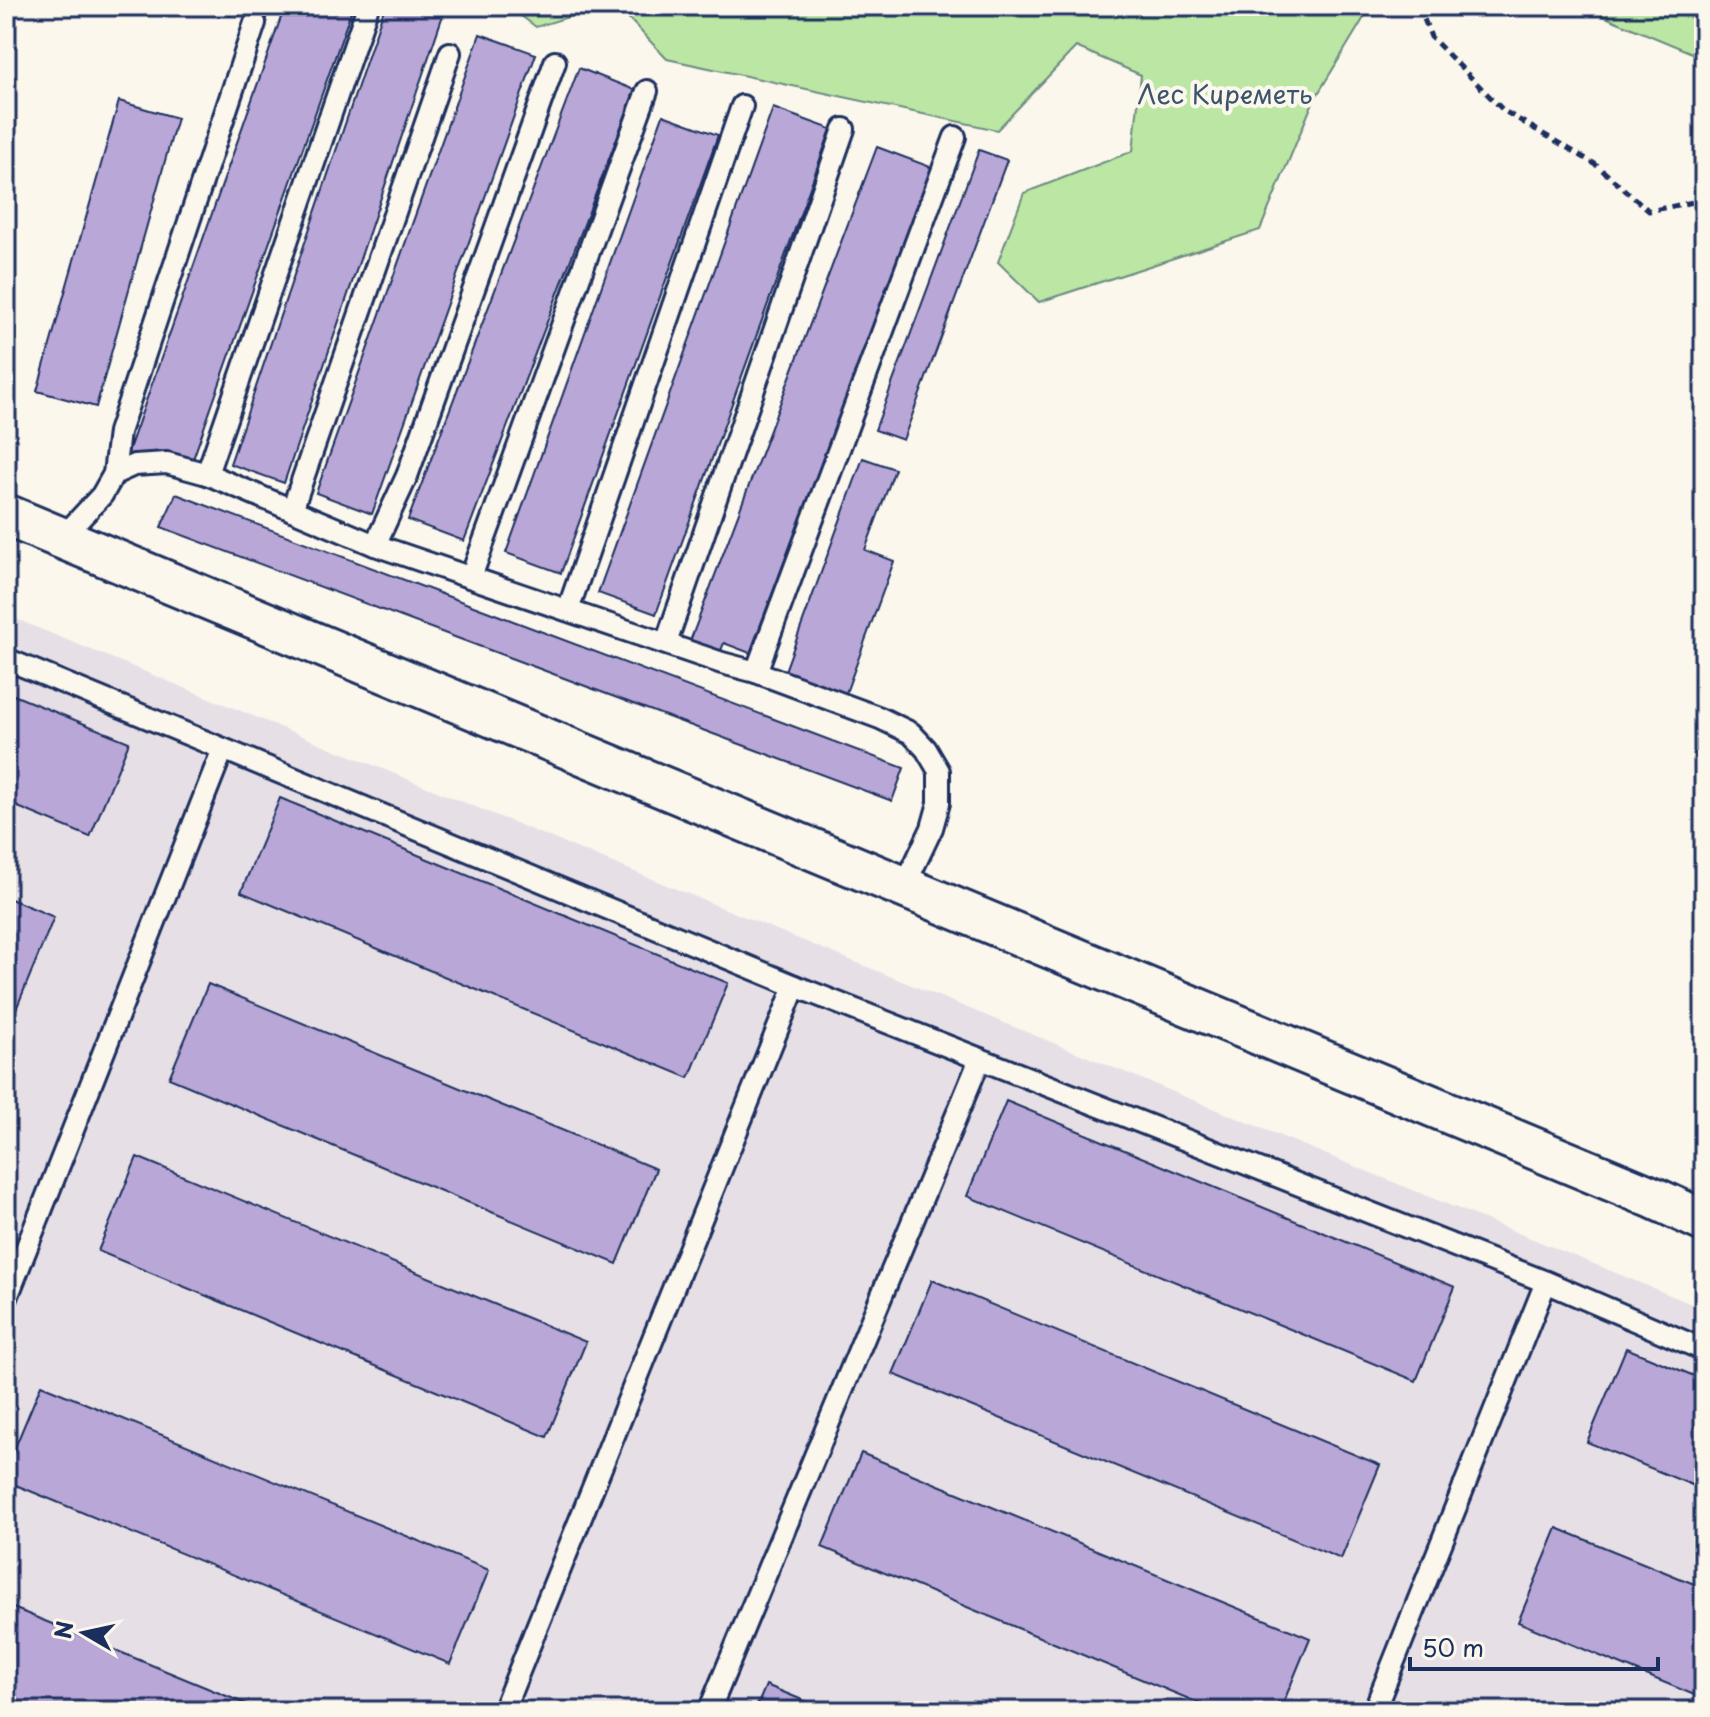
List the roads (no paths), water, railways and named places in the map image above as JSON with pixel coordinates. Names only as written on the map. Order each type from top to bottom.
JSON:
[{"type":"street","points":[[6,515],[1704,1221]]},
{"type":"lane","points":[[207,474],[368,6]]},
{"type":"lane","points":[[62,538],[102,495],[114,474],[119,432],[255,23]]},
{"type":"lane","points":[[292,510],[450,53]]},
{"type":"lane","points":[[375,545],[407,476],[555,62]]},
{"type":"lane","points":[[471,577],[647,91]]},
{"type":"lane","points":[[568,610],[742,106]]},
{"type":"lane","points":[[666,643],[844,129]]},
{"type":"lane","points":[[756,672],[955,137]]},
{"type":"lane","points":[[114,474],[134,465],[167,463],[207,474],[375,545],[756,672],[880,718],[911,733],[926,749],[939,771],[939,803],[932,828],[904,887]]},
{"type":"lane","points":[[6,659],[795,986],[1546,1282],[1704,1350]]},
{"type":"lane","points":[[6,1300],[223,749]]},
{"type":"lane","points":[[503,1711],[795,986]]},
{"type":"lane","points":[[709,1711],[980,1059]]},
{"type":"lane","points":[[1374,1711],[1546,1282]]},
{"type":"park label","name":"Лес Киреметь","points":[[1225,93]]}]
